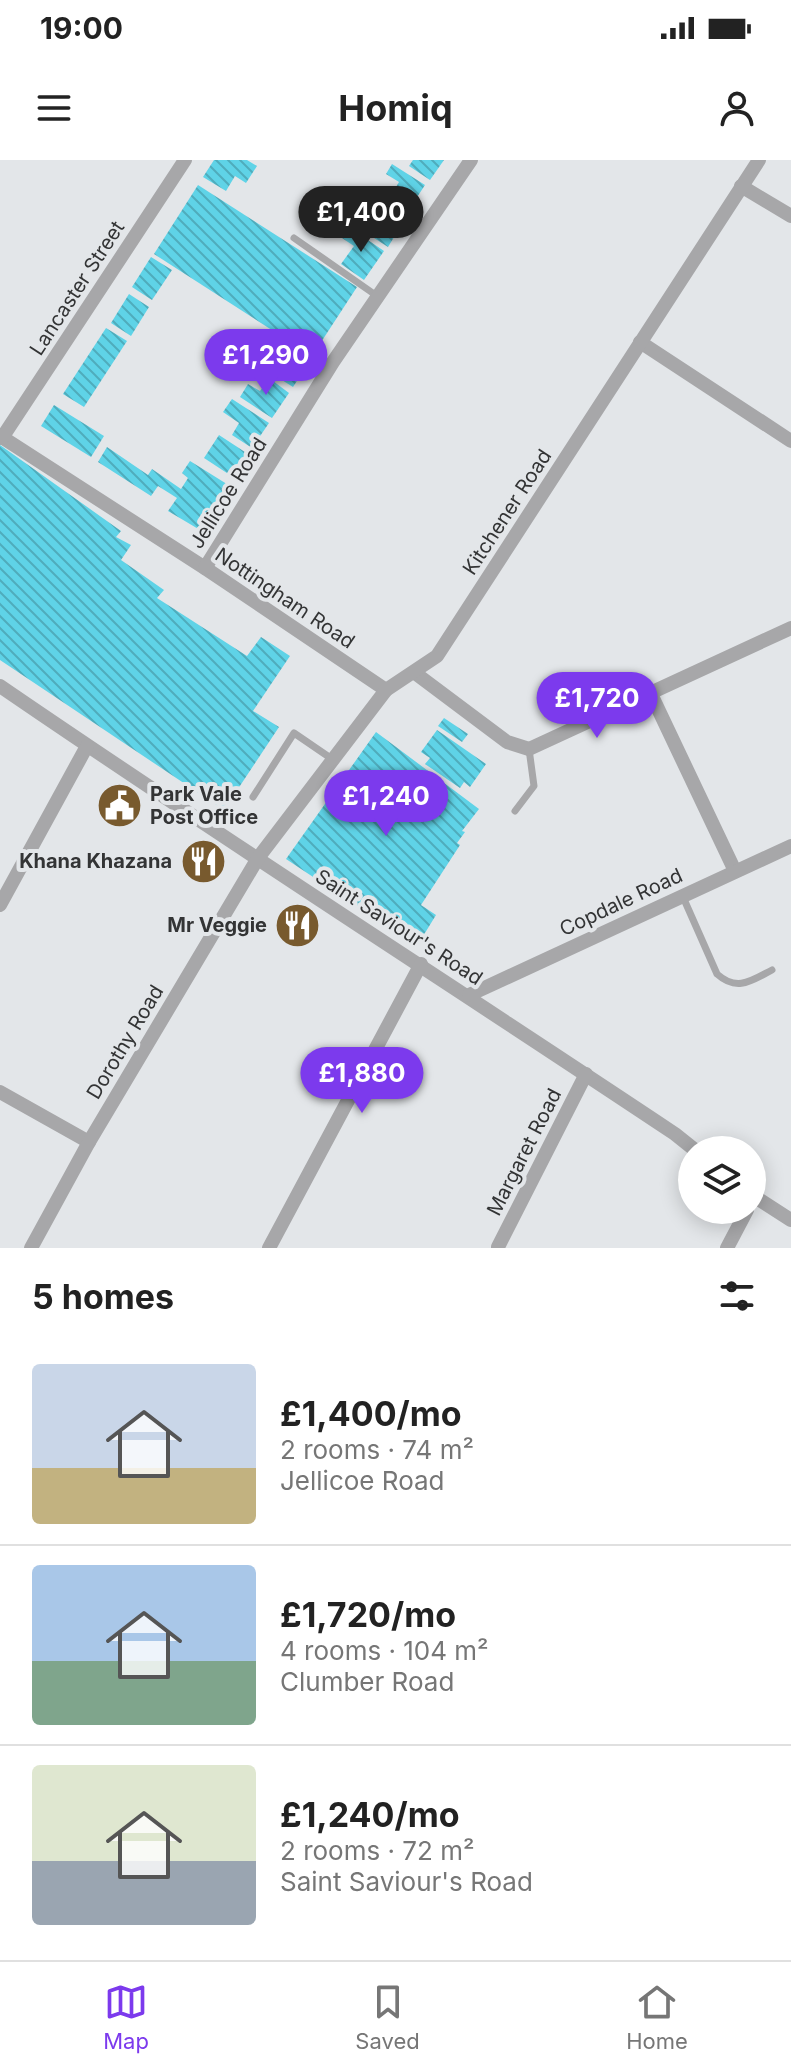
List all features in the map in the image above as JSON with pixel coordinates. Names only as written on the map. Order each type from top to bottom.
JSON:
[{"type":"street","name":"Lancaster Street","points":[[1,437],[185,160]]},
{"type":"street","name":"Jellicoe Road","points":[[205,568],[333,362],[471,160]]},
{"type":"street","name":"Kitchener Road","points":[[258,858],[386,690],[437,656],[759,160]]},
{"type":"street","points":[[741,186],[791,216]]},
{"type":"street","points":[[640,342],[791,441]]},
{"type":"street","name":"Nottingham Road","points":[[1,437],[205,568],[386,690]]},
{"type":"street","points":[[415,673],[507,742],[529,749],[791,628]]},
{"type":"street","name":"Saint Saviour's Road","points":[[0,686],[387,945],[469,995],[678,1138]]},
{"type":"street","points":[[651,694],[735,871]]},
{"type":"street","points":[[0,905],[87,746]]},
{"type":"street","name":"Copdale Road","points":[[469,995],[791,846]]},
{"type":"street","name":"Dorothy Road","points":[[31,1248],[89,1142],[258,858]]},
{"type":"street","points":[[269,1248],[421,964]]},
{"type":"street","name":"Margaret Road","points":[[498,1247],[586,1074]]},
{"type":"street","points":[[0,1092],[89,1142]]},
{"type":"street","points":[[766,1208],[791,1220]]},
{"type":"street","points":[[727,1248],[739,1224]]},
{"type":"lane","points":[[294,238],[378,296]]},
{"type":"lane","points":[[253,797],[294,733],[332,759]]},
{"type":"lane","points":[[515,811],[534,786],[529,749]]},
{"type":"lane","points":[[682,895],[717,974],[727,983],[737,985],[750,982],[772,970]]},
{"type":"building","points":[[214,160],[247,160],[257,166],[246,183],[235,176],[226,191],[203,177]]},
{"type":"building","points":[[413,160],[444,160],[430,180],[409,166]]},
{"type":"building","points":[[392,164],[425,185],[408,211],[389,199],[399,182],[386,174]]},
{"type":"building","points":[[198,185],[357,287],[312,356],[154,254]]},
{"type":"building","points":[[371,197],[405,219],[388,247],[354,225]]},
{"type":"building","points":[[349,227],[384,251],[364,280],[341,264],[354,246],[342,238]]},
{"type":"building","points":[[151,257],[172,270],[152,300],[132,287]]},
{"type":"building","points":[[129,294],[149,307],[131,336],[111,323]]},
{"type":"building","points":[[106,328],[127,341],[84,407],[63,394]]},
{"type":"building","points":[[290,348],[310,361],[293,387],[258,365],[266,353],[281,362]]},
{"type":"building","points":[[269,378],[289,393],[272,418],[240,397],[248,384],[260,391]]},
{"type":"building","points":[[232,399],[269,423],[252,448],[232,435],[239,423],[223,412]]},
{"type":"building","points":[[54,405],[104,436],[91,457],[41,426]]},
{"type":"building","points":[[219,435],[248,454],[233,477],[204,458]]},
{"type":"building","points":[[0,445],[121,531],[116,537],[131,545],[121,560],[164,590],[157,598],[247,656],[261,637],[290,656],[253,711],[279,727],[224,810],[0,660]]},
{"type":"building","points":[[107,447],[148,475],[152,469],[181,489],[188,478],[182,473],[190,461],[230,486],[200,530],[168,511],[177,498],[158,486],[151,496],[98,462]]},
{"type":"building","points":[[444,718],[468,734],[462,742],[438,726]]},
{"type":"building","points":[[437,730],[486,764],[470,787],[464,782],[460,788],[425,764],[430,758],[421,752]]},
{"type":"building","points":[[376,732],[479,809],[462,831],[465,832],[457,843],[460,845],[421,905],[436,915],[417,946],[286,859]]},
{"type":"place","name":"Park Vale Post Office","points":[[119,805]]},
{"type":"place","name":"Khana Khazana","points":[[203,861]]},
{"type":"place","name":"Mr Veggie","points":[[298,925]]}]
